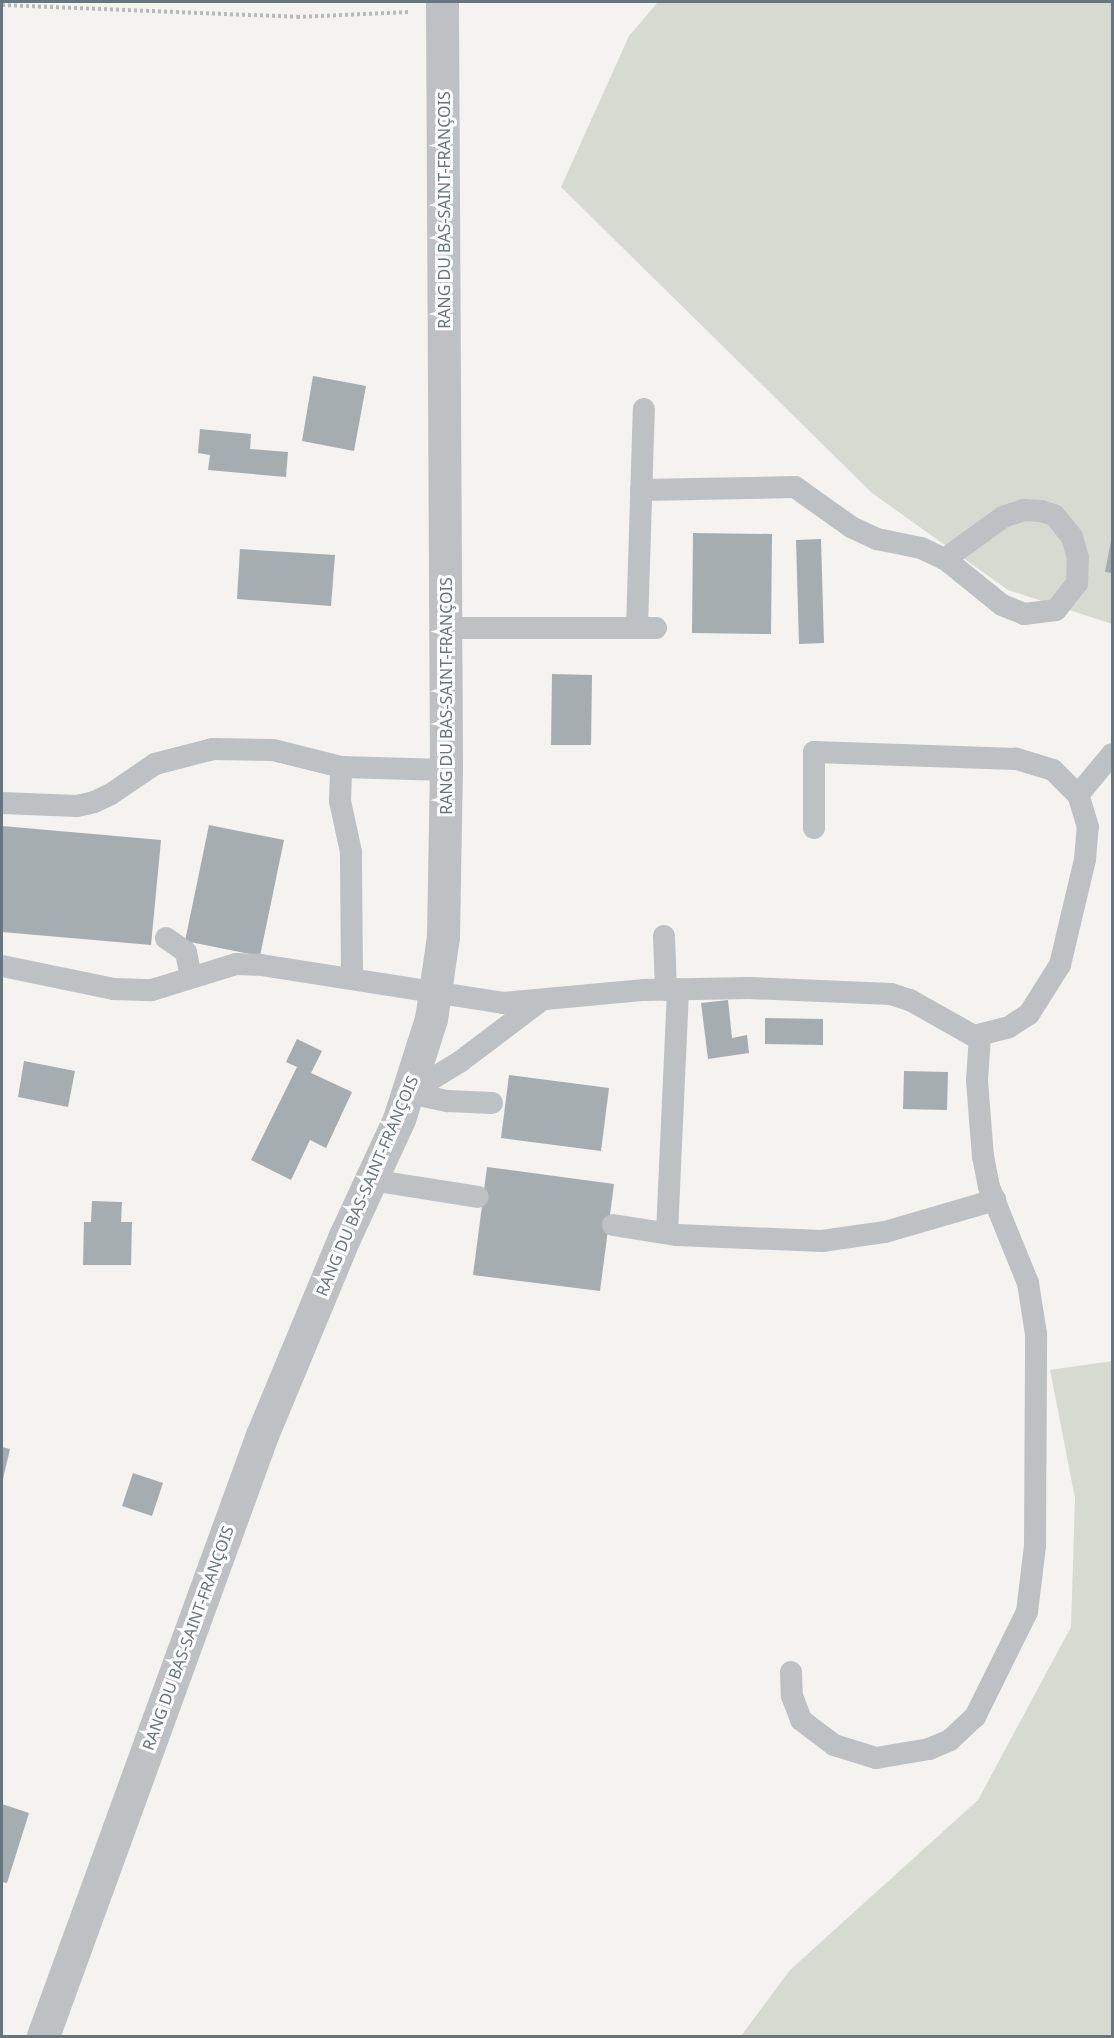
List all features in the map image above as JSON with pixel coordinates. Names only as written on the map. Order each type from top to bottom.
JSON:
[{"type":"street","name":"RANG DU BAS-SAINT-FRANÇOIS","points":[[43,2037],[262,1435],[409,1093],[435,992],[443,937],[446,770],[442,6]]},
{"type":"lane","points":[[446,628],[647,627],[641,490],[644,409]]},
{"type":"lane","points":[[641,490],[795,487],[851,527],[877,539],[921,548],[945,559],[1002,605],[1024,614],[1056,610],[1077,583],[1078,558],[1072,537],[1054,514],[1041,511],[1024,510],[1003,517],[945,559]]},
{"type":"lane","points":[[2,803],[77,806],[94,802],[111,794],[155,764],[213,749],[273,750],[341,767],[446,770]]},
{"type":"lane","points":[[814,828],[814,752],[1032,761],[1053,770],[1083,790],[1113,785]]},
{"type":"lane","points":[[2,966],[114,988],[152,990],[236,964],[351,977],[503,1003],[539,1002],[672,989],[891,994],[910,1000],[957,1029],[980,1036],[1009,1027],[1029,1014],[1060,965],[1085,859],[1088,827],[1083,790],[1113,754]]},
{"type":"lane","points":[[341,767],[340,801],[351,852],[351,977]]},
{"type":"lane","points":[[664,936],[672,989],[667,1233]]},
{"type":"lane","points":[[166,938],[186,952],[191,977]]},
{"type":"lane","points":[[409,1093],[461,1061],[539,1002]]},
{"type":"lane","points":[[791,1672],[795,1709],[808,1728],[834,1745],[876,1758],[929,1749],[964,1730],[1014,1642],[1027,1612],[1033,1576],[1036,1334],[1028,1283],[995,1200],[983,1157],[979,1117],[980,1036]]},
{"type":"lane","points":[[409,1093],[448,1101],[492,1103]]},
{"type":"lane","points":[[370,1180],[478,1197]]},
{"type":"lane","points":[[613,1225],[667,1233],[786,1242],[854,1239],[995,1200]]},
{"type":"path","points":[[2,5],[297,17],[442,6]]},
{"type":"shaded area","points":[[658,2],[1112,2],[1112,624],[1008,590],[872,493],[561,187],[629,36]]},
{"type":"shaded area","points":[[1112,1361],[1112,2036],[741,2036],[790,1970],[978,1800],[1071,1627],[1075,1498],[1050,1370]]},
{"type":"building","points":[[313,376],[366,386],[354,451],[302,441]]},
{"type":"building","points":[[200,429],[251,434],[250,449],[288,452],[286,477],[208,470],[210,455],[198,453]]},
{"type":"building","points":[[693,533],[772,534],[771,634],[692,633]]},
{"type":"building","points":[[821,539],[824,643],[799,644],[796,540]]},
{"type":"building","points":[[1112,541],[1112,573],[1105,572]]},
{"type":"building","points":[[240,549],[335,555],[331,606],[237,599]]},
{"type":"building","points":[[552,674],[592,675],[591,745],[551,745]]},
{"type":"building","points":[[209,825],[284,840],[260,956],[185,941]]},
{"type":"building","points":[[2,826],[161,840],[151,945],[2,932]]},
{"type":"building","points":[[728,1000],[732,1038],[747,1035],[749,1053],[708,1059],[701,1003]]},
{"type":"building","points":[[765,1018],[823,1019],[823,1045],[765,1044]]},
{"type":"building","points":[[297,1039],[322,1051],[311,1073],[352,1092],[326,1148],[310,1140],[291,1180],[251,1160],[297,1067],[286,1062]]},
{"type":"building","points":[[24,1061],[75,1071],[68,1107],[18,1097]]},
{"type":"building","points":[[904,1071],[948,1072],[947,1110],[903,1109]]},
{"type":"building","points":[[509,1075],[609,1088],[601,1151],[501,1138]]},
{"type":"building","points":[[487,1167],[614,1184],[600,1291],[473,1275]]},
{"type":"building","points":[[92,1201],[122,1202],[121,1222],[132,1222],[131,1265],[83,1265],[84,1222],[91,1222]]},
{"type":"building","points":[[2,1447],[10,1449],[2,1483]]},
{"type":"building","points":[[133,1473],[163,1483],[152,1516],[122,1506]]},
{"type":"building","points":[[2,1804],[29,1813],[7,1883],[2,1882]]}]
